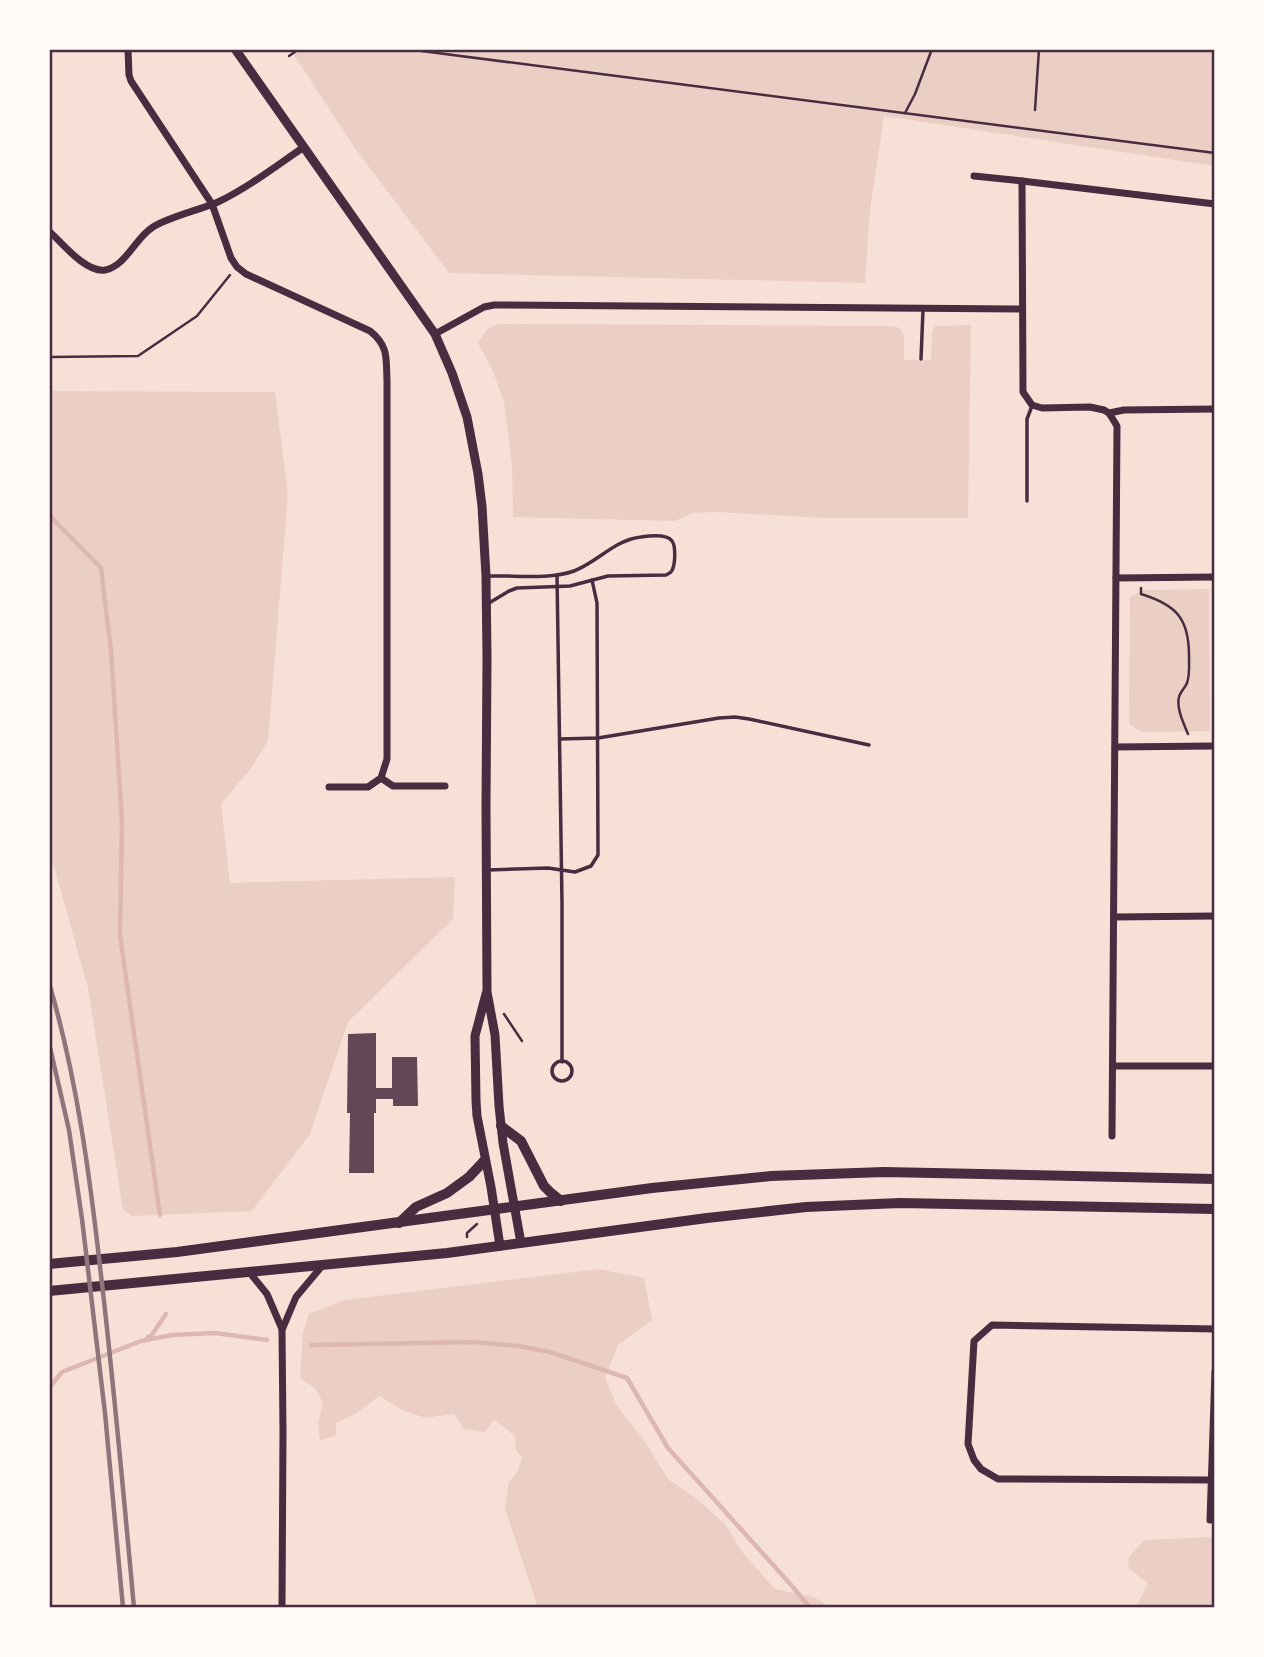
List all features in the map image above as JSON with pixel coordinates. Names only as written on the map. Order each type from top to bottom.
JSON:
[{"type":"main road","points":[[501,1126],[521,1141],[546,1190],[561,1201]]},
{"type":"main road","points":[[399,1223],[416,1207],[447,1193],[469,1177],[485,1160]]},
{"type":"main road","points":[[49,1264],[158,1254],[710,1181],[806,1173],[884,1172],[1215,1179]]},
{"type":"main road","points":[[49,1291],[447,1253],[707,1218],[834,1206],[938,1203],[1215,1209]]},
{"type":"street","points":[[128,49],[131,81],[212,204],[237,267],[246,274],[370,331],[384,346],[387,381],[387,759],[381,778],[368,787],[329,787]]},
{"type":"street","points":[[235,49],[435,334],[467,417],[482,506],[486,576],[487,992],[495,1035],[501,1126],[521,1243]]},
{"type":"street","points":[[49,231],[91,268],[105,270],[120,262],[155,225],[232,195],[304,147]]},
{"type":"street","points":[[974,176],[1215,204]]},
{"type":"street","points":[[1022,181],[1023,392],[1032,405],[1042,408],[1090,407],[1104,410],[1117,426],[1112,1136]]},
{"type":"street","points":[[435,334],[472,313],[494,305],[1022,309]]},
{"type":"street","points":[[1109,413],[1124,410],[1215,409]]},
{"type":"street","points":[[1116,578],[1215,577]]},
{"type":"street","points":[[1115,747],[1215,746]]},
{"type":"street","points":[[381,778],[393,786],[445,786]]},
{"type":"street","points":[[1114,917],[1215,916]]},
{"type":"street","points":[[487,992],[475,1036],[477,1116],[500,1246]]},
{"type":"street","points":[[1113,1066],[1215,1066]]},
{"type":"street","points":[[282,1330],[296,1297],[322,1266]]},
{"type":"street","points":[[250,1273],[267,1294],[282,1330],[282,1608]]},
{"type":"street","points":[[1211,1480],[998,1479],[981,1469],[968,1444],[974,1341],[992,1325],[1215,1329]]},
{"type":"street","points":[[1210,1520],[1215,1371]]},
{"type":"lane","points":[[921,359],[923,308]]},
{"type":"lane","points":[[1027,501],[1027,419],[1032,405]]},
{"type":"lane","points":[[486,576],[566,574],[587,565],[622,541],[641,537],[666,537],[672,541],[674,566],[669,573],[661,576],[607,576],[570,586],[517,588],[486,605]]},
{"type":"lane","points":[[557,575],[562,1062]]},
{"type":"lane","points":[[486,870],[548,868],[575,872],[587,868],[598,856],[597,603],[593,580]]},
{"type":"lane","points":[[560,739],[598,738],[735,717],[869,745]]},
{"type":"lane","points":[[562,1062],[568,1064],[572,1070],[568,1079],[562,1081],[554,1077],[552,1071],[554,1065],[562,1062]]},
{"type":"path","points":[[289,56],[299,49]]},
{"type":"path","points":[[406,49],[1215,153]]},
{"type":"path","points":[[905,113],[932,49]]},
{"type":"path","points":[[1035,110],[1039,49]]},
{"type":"path","points":[[49,358],[138,356],[197,316],[237,267]]},
{"type":"path","points":[[1141,578],[1141,594],[1173,608],[1184,623],[1189,636],[1188,681],[1178,698],[1192,746]]},
{"type":"path","points":[[467,1237],[467,1233],[477,1221]]},
{"type":"shaded area","points":[[290,49],[1215,49],[1215,166],[884,116],[870,210],[865,283],[449,273],[357,151]]},
{"type":"shaded area","points":[[497,324],[892,326],[900,328],[904,335],[904,360],[931,360],[932,332],[935,326],[971,325],[968,518],[824,518],[716,512],[693,513],[675,521],[513,517],[512,465],[504,402],[492,369],[478,343],[487,329]]},
{"type":"shaded area","points":[[49,391],[275,392],[288,495],[268,741],[251,768],[221,804],[230,883],[455,877],[453,919],[348,1022],[310,1134],[252,1211],[132,1216],[123,1210],[88,988],[49,849]]},
{"type":"shaded area","points":[[1209,589],[1210,731],[1141,732],[1129,724],[1130,597],[1144,590]]},
{"type":"shaded area","points":[[599,1269],[644,1278],[652,1320],[618,1345],[605,1378],[617,1406],[646,1443],[668,1479],[697,1499],[725,1524],[743,1553],[775,1589],[814,1597],[832,1608],[538,1608],[505,1509],[509,1482],[518,1471],[522,1457],[516,1450],[515,1436],[494,1420],[485,1432],[464,1429],[454,1414],[425,1418],[402,1410],[379,1396],[357,1413],[336,1423],[336,1436],[320,1440],[318,1424],[323,1403],[315,1388],[300,1378],[303,1332],[309,1314],[345,1300]]},
{"type":"shaded area","points":[[1215,1537],[1215,1608],[1136,1608],[1148,1583],[1128,1568],[1129,1557],[1144,1540]]},
{"type":"building","points":[[376,1033],[376,1088],[392,1088],[392,1057],[417,1057],[418,1106],[393,1106],[393,1099],[376,1099],[374,1173],[349,1173],[348,1034]]},
{"type":"waterway","points":[[49,515],[101,568],[111,651],[122,821],[120,935],[160,1215]]},
{"type":"waterway","points":[[148,1337],[166,1314]]},
{"type":"waterway","points":[[49,1388],[62,1372],[141,1341],[172,1335],[215,1333],[267,1340]]},
{"type":"waterway","points":[[311,1345],[473,1342],[519,1346],[550,1352],[627,1378],[668,1448],[810,1608]]},
{"type":"railway","points":[[49,983],[75,1091],[92,1202],[134,1608]]},
{"type":"railway","points":[[49,1043],[69,1130],[82,1219],[105,1413],[123,1608]]}]
